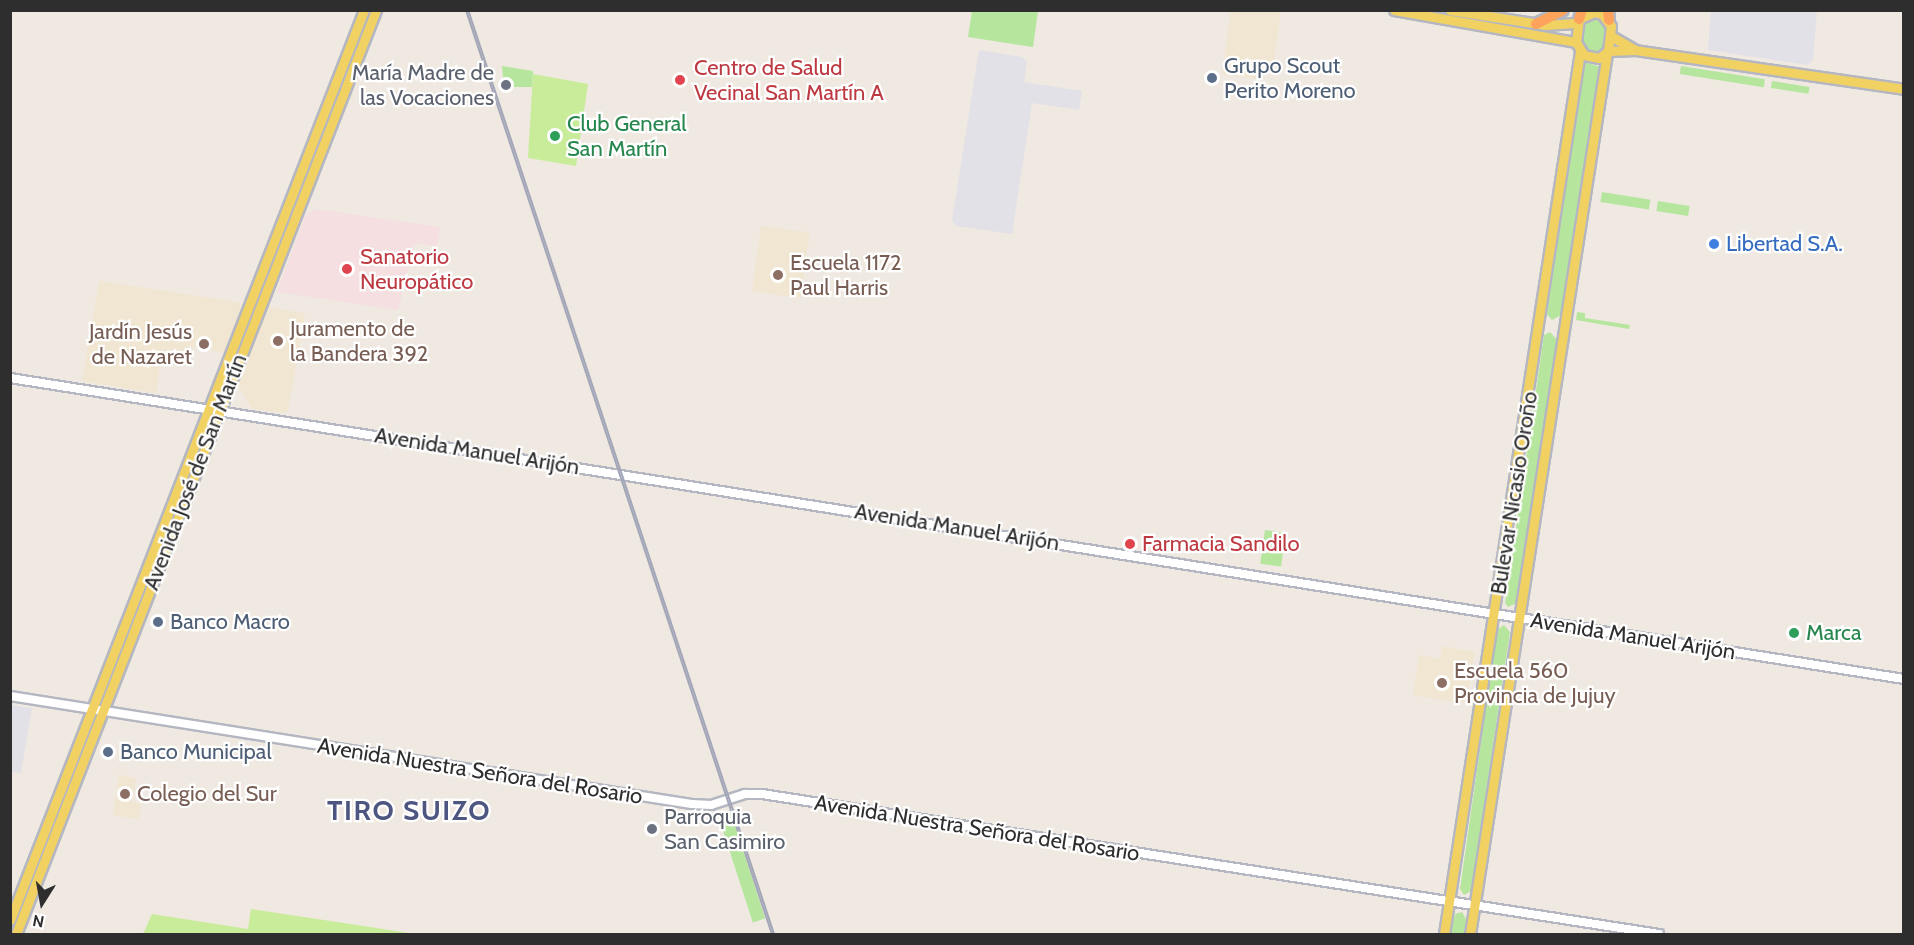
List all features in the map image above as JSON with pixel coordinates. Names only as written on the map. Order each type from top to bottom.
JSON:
[{"type":"highway","points":[[1536,24],[1563,10]]},
{"type":"main road","name":"Avenida José de San Martín","points":[[213,411],[364,10]]},
{"type":"main road","name":"Avenida José de San Martín","points":[[10,920],[376,10]]},
{"type":"main road","points":[[1394,10],[1578,46],[1592,58],[1608,52],[1635,50],[1904,89]]},
{"type":"main road","points":[[1450,10],[1536,24],[1580,18],[1594,12],[1610,17],[1611,36],[1608,52]]},
{"type":"main road","points":[[1578,46],[1580,18]]},
{"type":"main road","points":[[1611,36],[1635,50]]},
{"type":"main road","name":"Bulevar Nicasio Oroño","points":[[1444,934],[1495,614],[1578,46]]},
{"type":"main road","name":"Bulevar Nicasio Oroño","points":[[1470,934],[1608,52]]},
{"type":"main road","name":"Avenida José de San Martín","points":[[16,934],[95,709]]},
{"type":"street","name":"Avenida Manuel Arijón","points":[[10,378],[1904,679]]},
{"type":"street","name":"Avenida Nuestra Señora del Rosario","points":[[10,696],[692,804],[711,805],[745,794],[762,794],[1659,934]]},
{"type":"shaded area","points":[[1231,11],[1281,11],[1273,66],[1258,64],[1256,79],[1222,74]]},
{"type":"shaded area","points":[[1711,11],[1817,11],[1813,60],[1808,65],[1708,50]]},
{"type":"shaded area","points":[[979,50],[1022,57],[1027,62],[1024,82],[1082,91],[1079,110],[1032,103],[1012,234],[956,226],[952,220]]},
{"type":"shaded area","name":"Sanatorio Neuropático","points":[[317,209],[440,227],[437,246],[415,243],[398,310],[277,292],[306,214]]},
{"type":"shaded area","name":"Escuela 1172 Paul Harris","points":[[761,226],[810,233],[800,298],[752,291]]},
{"type":"shaded area","points":[[99,281],[238,302],[242,306],[224,353],[188,346],[186,357],[162,353],[156,393],[82,381]]},
{"type":"shaded area","name":"Juramento de la Bandera 392","points":[[268,307],[303,313],[305,317],[288,410],[284,413],[252,409],[238,385]]},
{"type":"shaded area","name":"Escuela 560 Provincia de Jujuy","points":[[1442,646],[1475,652],[1467,699],[1460,703],[1413,695],[1419,655],[1440,659]]},
{"type":"shaded area","points":[[10,705],[32,708],[21,773],[11,772]]},
{"type":"shaded area","name":"Colegio del Sur","points":[[119,775],[136,778],[132,802],[141,804],[138,819],[113,815]]},
{"type":"green space","points":[[972,11],[1038,11],[1033,47],[968,37]]},
{"type":"green space","points":[[1582,11],[1614,11],[1603,56],[1580,51]]},
{"type":"green space","points":[[1584,62],[1601,67],[1563,314],[1552,320],[1547,314]]},
{"type":"green space","points":[[502,66],[533,71],[532,87],[504,87]]},
{"type":"green space","points":[[1681,66],[1765,79],[1764,87],[1680,74]]},
{"type":"green space","name":"Club General San Martín","points":[[533,74],[588,84],[576,166],[528,158]]},
{"type":"green space","points":[[1772,81],[1810,87],[1808,94],[1771,88]]},
{"type":"green space","points":[[1602,192],[1650,200],[1649,210],[1600,202]]},
{"type":"green space","points":[[1658,201],[1690,206],[1688,216],[1656,211]]},
{"type":"green space","points":[[1577,312],[1585,313],[1585,318],[1630,325],[1629,329],[1576,320]]},
{"type":"green space","points":[[1550,332],[1557,340],[1517,603],[1508,607],[1505,603],[1544,335]]},
{"type":"green space","points":[[1265,530],[1286,533],[1281,567],[1260,564]]},
{"type":"green space","points":[[1504,625],[1510,632],[1471,891],[1464,895],[1460,889],[1497,630]]},
{"type":"green space","points":[[730,810],[765,918],[753,922],[718,814]]},
{"type":"green space","points":[[251,909],[415,934],[143,934],[152,914],[248,929]]},
{"type":"green space","points":[[1462,912],[1466,919],[1464,934],[1450,934],[1455,914]]},
{"type":"railway","points":[[467,10],[773,934]]},
{"type":"place","name":"Grupo Scout Perito Moreno","points":[[1212,78]]},
{"type":"place","name":"Centro de Salud Vecinal San Martín A","points":[[680,80]]},
{"type":"place","name":"María Madre de las Vocaciones","points":[[506,85]]},
{"type":"place","name":"Club General San Martín","points":[[555,136]]},
{"type":"place","name":"Libertad S.A.","points":[[1714,244]]},
{"type":"place","name":"Sanatorio Neuropático","points":[[347,269]]},
{"type":"place","name":"Escuela 1172 Paul Harris","points":[[778,275]]},
{"type":"place","name":"Juramento de la Bandera 392","points":[[278,341]]},
{"type":"place","name":"Jardín Jesús de Nazaret","points":[[204,344]]},
{"type":"place","name":"Farmacia Sandilo","points":[[1130,544]]},
{"type":"place","name":"Banco Macro","points":[[158,622]]},
{"type":"place","name":"Marca","points":[[1794,633]]},
{"type":"place","name":"Escuela 560 Provincia de Jujuy","points":[[1442,683]]},
{"type":"place","name":"Banco Municipal","points":[[108,752]]},
{"type":"place","name":"Colegio del Sur","points":[[125,794]]},
{"type":"place","name":"Parroquia San Casimiro","points":[[652,829]]},
{"type":"district","name":"TIRO SUIZO","points":[[409,810]]}]
